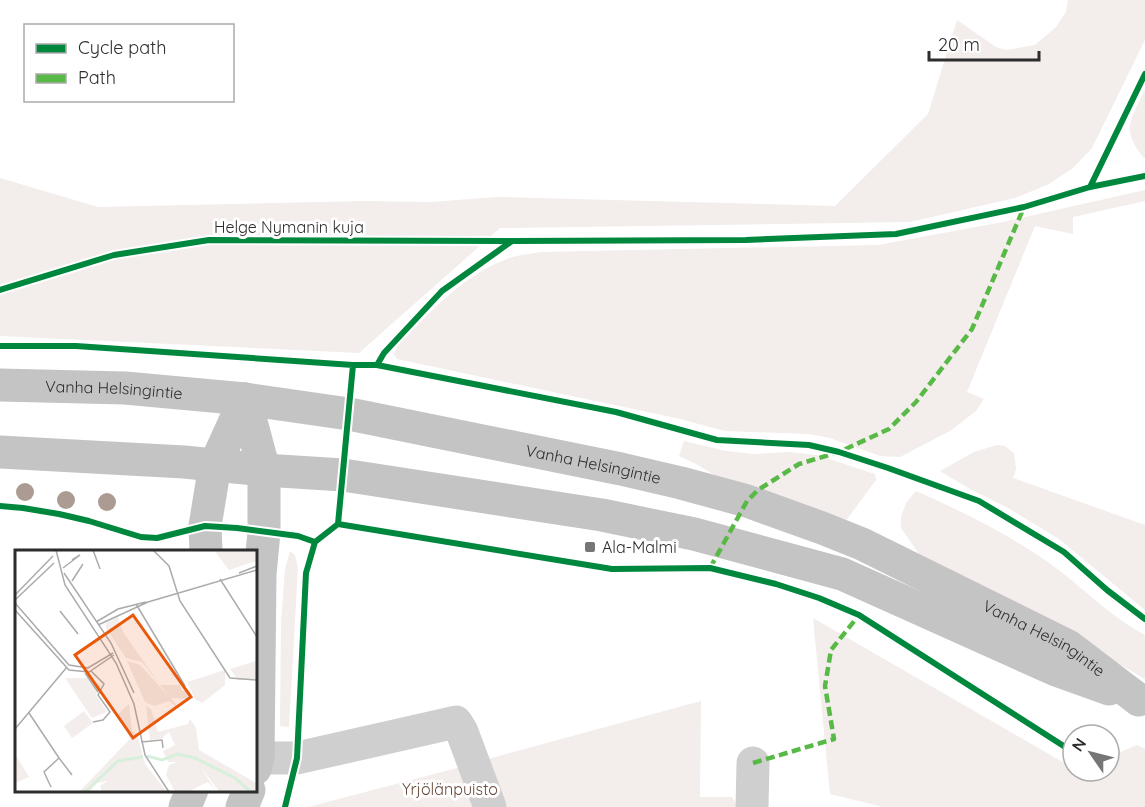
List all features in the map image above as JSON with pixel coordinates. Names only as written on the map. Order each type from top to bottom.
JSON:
[{"type":"main road","name":"Vanha Helsingintie","points":[[0,385],[125,388],[245,399],[360,416],[621,469],[747,501],[862,544],[1068,646],[1142,701]]},
{"type":"main road","points":[[206,550],[205,526],[215,465],[245,399]]},
{"type":"main road","points":[[245,399],[264,470],[256,764]]},
{"type":"main road","name":"Vanha Helsingintie","points":[[0,452],[343,475],[602,515],[694,534],[842,574],[1056,670],[1142,701]]},
{"type":"main road","points":[[185,807],[191,792]]},
{"type":"main road","points":[[242,807],[248,792]]},
{"type":"lane","points":[[256,764],[297,758],[456,722],[462,732],[490,807]]},
{"type":"lane","points":[[752,807],[753,763]]},
{"type":"green space","points":[[1068,0],[1145,0],[1145,40],[1092,148],[1072,169],[1047,185],[1015,198],[910,222],[500,228],[359,353],[0,336],[0,178],[98,207],[364,201],[431,202],[497,197],[835,206],[928,114],[957,20],[996,47],[1006,50],[1035,45],[1056,27],[1066,12]]},
{"type":"green space","points":[[1145,90],[1145,158],[1133,142],[1130,127]]},
{"type":"green space","points":[[1145,190],[1145,201],[1073,217],[1073,234],[1035,226],[967,392],[984,399],[976,411],[950,431],[900,457],[880,456],[830,438],[809,434],[725,431],[676,418],[397,359],[394,354],[398,345],[464,282],[496,264],[520,255],[541,252],[878,245],[1003,222]]},
{"type":"green space","points":[[684,441],[726,451],[754,454],[788,452],[817,455],[875,474],[876,480],[842,526],[743,492],[679,456]]},
{"type":"green space","points":[[997,445],[1005,446],[1014,453],[1016,469],[1013,478],[1145,525],[1145,610],[1059,539],[940,471],[974,452]]},
{"type":"green space","points":[[916,491],[1027,548],[1055,567],[1118,618],[1145,635],[1145,679],[1016,604],[919,554],[901,528],[901,517],[906,503]]},
{"type":"green space","points":[[290,551],[295,555],[298,567],[289,727],[280,726],[281,622],[285,569]]},
{"type":"green space","points":[[813,618],[1061,761],[1061,783],[1121,783],[1121,752],[1137,745],[1145,749],[1145,807],[883,807],[830,794]]},
{"type":"green space","points":[[701,701],[700,797],[732,797],[738,807],[504,807],[484,760]]},
{"type":"green space","name":"Yrjölänpuisto","points":[[461,767],[478,807],[308,807]]},
{"type":"marked path","points":[[710,568],[747,501],[758,490],[799,464],[839,452],[889,429],[916,402],[972,329],[1024,207]]},
{"type":"marked path","points":[[753,763],[834,739],[825,686],[831,650],[859,615]]},
{"type":"cycle path","points":[[1090,187],[1145,74]]},
{"type":"cycle path","points":[[377,365],[384,353],[442,291],[512,241],[746,240],[896,234],[1024,207],[1090,187],[1145,176]]},
{"type":"cycle path","name":"Helge Nymanin kuja","points":[[0,290],[114,255],[209,240],[512,241]]},
{"type":"cycle path","points":[[0,346],[76,346],[377,365],[616,412],[717,440],[809,445],[839,452],[979,501],[1064,552],[1107,590],[1145,619]]},
{"type":"cycle path","points":[[338,524],[353,365]]},
{"type":"cycle path","points":[[0,506],[59,514],[141,537],[157,538],[205,526],[298,536],[315,542]]},
{"type":"cycle path","points":[[285,807],[297,758],[306,573],[315,542],[338,524],[612,569],[710,568],[776,584],[819,598],[859,615],[1061,744]]},
{"type":"place","name":"Ala-Malmi","points":[[590,547]]}]
